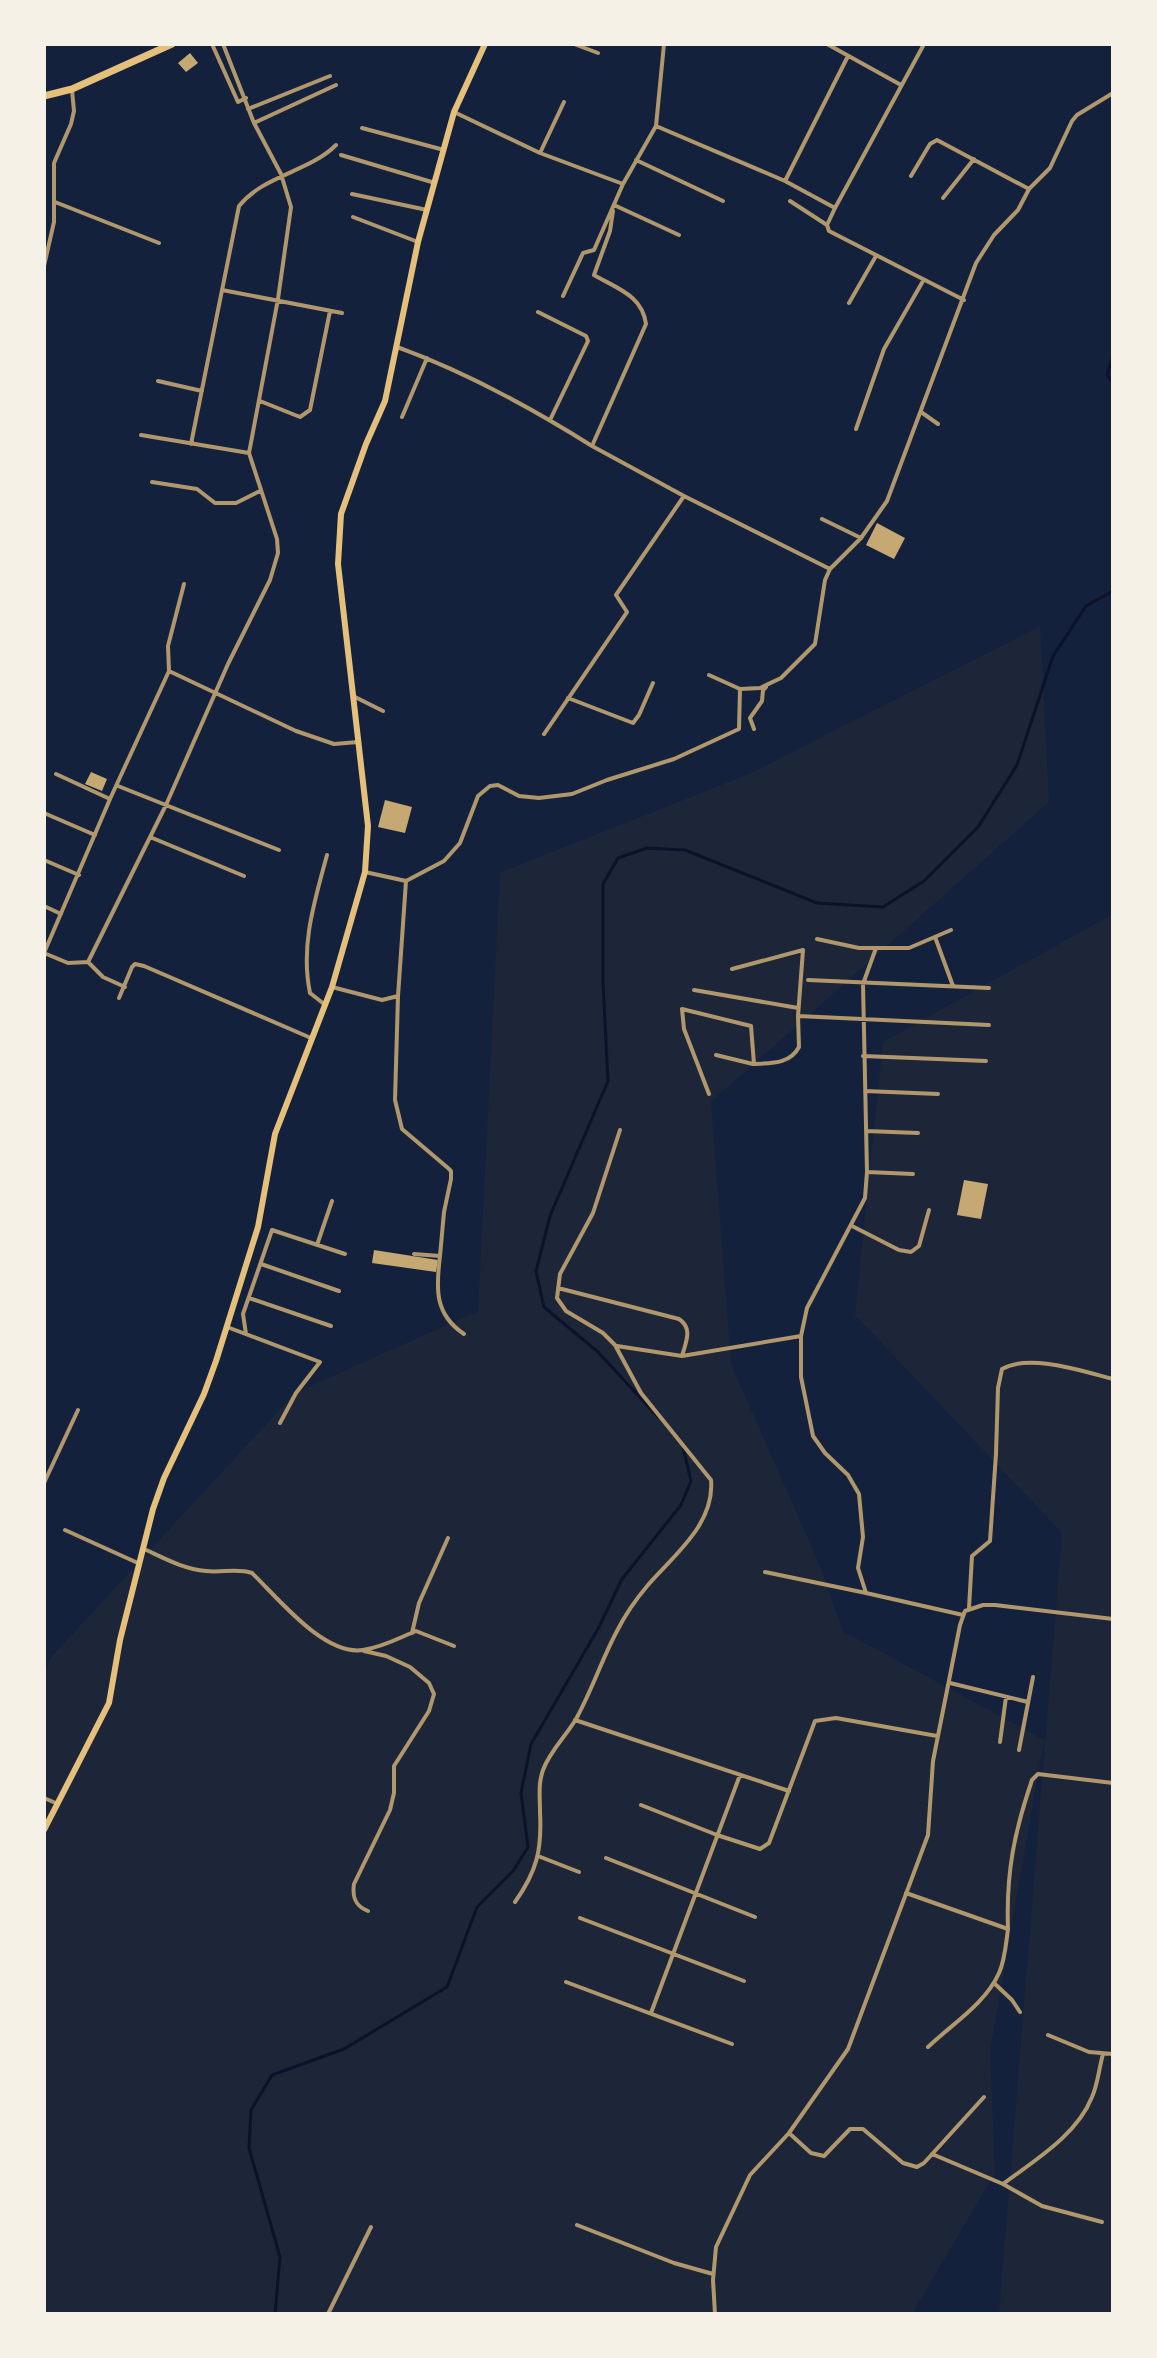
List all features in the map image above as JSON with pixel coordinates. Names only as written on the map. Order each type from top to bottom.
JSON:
[{"type":"highway","points":[[44,96],[116,72],[172,44]]},
{"type":"main road","points":[[44,1830],[109,1703],[120,1640],[153,1509],[164,1478],[204,1394],[227,1327],[258,1227],[275,1134],[332,987],[365,872],[368,826],[338,564],[339,529],[346,497],[385,401],[418,242],[454,112],[485,44]]},
{"type":"street","points":[[212,44],[238,102],[246,98]]},
{"type":"street","points":[[88,962],[166,805],[275,566],[278,553],[277,539],[249,453],[278,299],[291,207],[281,174],[254,123],[223,44]]},
{"type":"street","points":[[574,44],[598,53]]},
{"type":"street","points":[[563,296],[583,253],[594,250],[623,184],[656,126],[664,44]]},
{"type":"street","points":[[827,44],[901,85]]},
{"type":"street","points":[[827,225],[923,46]]},
{"type":"street","points":[[785,181],[848,56]]},
{"type":"street","points":[[248,109],[330,76]]},
{"type":"street","points":[[254,123],[336,85]]},
{"type":"street","points":[[44,266],[52,235],[54,163],[71,124],[74,111],[72,89]]},
{"type":"street","points":[[754,729],[750,718],[762,701],[763,690],[792,668],[815,644],[824,582],[830,569],[861,538],[887,501],[976,263],[994,235],[1018,210],[1029,189],[1050,168],[1077,115],[1113,93]]},
{"type":"street","points":[[540,153],[564,102]]},
{"type":"street","points":[[454,112],[540,153],[623,184]]},
{"type":"street","points":[[656,126],[785,181],[835,208]]},
{"type":"street","points":[[362,128],[444,150]]},
{"type":"street","points":[[911,176],[930,144],[937,140],[1029,189]]},
{"type":"street","points":[[191,444],[239,206],[281,174],[328,153],[336,145]]},
{"type":"street","points":[[341,155],[435,183]]},
{"type":"street","points":[[943,198],[974,159]]},
{"type":"street","points":[[636,160],[723,201]]},
{"type":"street","points":[[352,194],[427,210]]},
{"type":"street","points":[[790,201],[827,225],[829,231],[964,300]]},
{"type":"street","points":[[55,202],[159,243]]},
{"type":"street","points":[[613,208],[679,235]]},
{"type":"street","points":[[592,446],[646,324],[640,306],[626,291],[593,274],[610,231],[613,208]]},
{"type":"street","points":[[353,217],[418,242]]},
{"type":"street","points":[[849,303],[876,256]]},
{"type":"street","points":[[856,429],[884,349],[923,281]]},
{"type":"street","points":[[222,290],[342,313]]},
{"type":"street","points":[[259,401],[300,417],[310,410],[330,311]]},
{"type":"street","points":[[538,312],[586,336],[588,341],[550,420]]},
{"type":"street","points":[[397,347],[457,370],[684,496],[830,569]]},
{"type":"street","points":[[402,417],[427,358]]},
{"type":"street","points":[[158,381],[202,391]]},
{"type":"street","points":[[921,412],[938,424]]},
{"type":"street","points":[[141,435],[249,453]]},
{"type":"street","points":[[152,482],[197,489],[215,503],[236,503],[260,491]]},
{"type":"street","points":[[544,734],[627,612],[616,595],[684,496]]},
{"type":"street","points":[[822,519],[861,538]]},
{"type":"street","points":[[126,987],[103,977],[88,962],[68,963],[44,953],[169,671],[168,646],[184,584]]},
{"type":"street","points":[[169,671],[322,741],[334,744],[358,742]]},
{"type":"street","points":[[709,675],[740,689],[771,684]]},
{"type":"street","points":[[568,698],[633,723],[653,683]]},
{"type":"street","points":[[365,872],[406,881],[453,854],[483,790],[498,785],[519,796],[554,798],[572,794],[674,759],[739,729],[740,689]]},
{"type":"street","points":[[352,696],[383,711]]},
{"type":"street","points":[[56,774],[110,799]]},
{"type":"street","points":[[118,786],[279,850]]},
{"type":"street","points":[[44,813],[95,835]]},
{"type":"street","points":[[149,837],[244,876]]},
{"type":"street","points":[[324,1004],[310,993],[307,950],[308,929],[327,855]]},
{"type":"street","points":[[44,860],[79,875]]},
{"type":"street","points":[[406,881],[395,1100],[398,1121],[406,1133],[451,1171],[437,1283],[439,1304],[444,1315],[464,1334]]},
{"type":"street","points":[[44,906],[61,914]]},
{"type":"street","points":[[817,939],[859,948],[909,948],[951,930]]},
{"type":"street","points":[[935,937],[953,986]]},
{"type":"street","points":[[866,1593],[858,1568],[863,1537],[859,1494],[848,1475],[817,1444],[810,1427],[801,1377],[801,1336],[807,1308],[865,1198],[863,984],[876,948]]},
{"type":"street","points":[[716,1055],[754,1064],[779,1062],[798,1052],[803,950],[732,969]]},
{"type":"street","points":[[119,998],[135,964],[311,1038]]},
{"type":"street","points":[[808,980],[989,988]]},
{"type":"street","points":[[332,987],[382,1000],[398,996]]},
{"type":"street","points":[[694,990],[799,1008]]},
{"type":"street","points":[[709,1094],[684,1029],[682,1009],[751,1026],[754,1064]]},
{"type":"street","points":[[798,1016],[989,1025]]},
{"type":"street","points":[[863,1056],[986,1061]]},
{"type":"street","points":[[865,1091],[938,1094]]},
{"type":"street","points":[[515,1902],[531,1877],[538,1856],[540,1778],[551,1755],[575,1720],[618,1629],[647,1587],[680,1554],[704,1517],[712,1492],[711,1480],[641,1393],[615,1345],[603,1333],[566,1311],[557,1298],[560,1274],[593,1213],[620,1130]]},
{"type":"street","points":[[866,1131],[918,1133]]},
{"type":"street","points":[[867,1172],[913,1174]]},
{"type":"street","points":[[317,1245],[332,1201]]},
{"type":"street","points":[[852,1226],[899,1250],[911,1252],[918,1248],[929,1210]]},
{"type":"street","points":[[246,1334],[243,1314],[272,1230],[345,1254]]},
{"type":"street","points":[[414,1254],[440,1256]]},
{"type":"street","points":[[261,1264],[339,1291]]},
{"type":"street","points":[[558,1288],[683,1320],[689,1330],[682,1356]]},
{"type":"street","points":[[249,1298],[331,1326]]},
{"type":"street","points":[[227,1327],[320,1362],[296,1393],[280,1423]]},
{"type":"street","points":[[615,1345],[682,1356],[801,1336]]},
{"type":"street","points":[[715,2314],[713,2274],[716,2247],[750,2175],[789,2133],[848,2049],[929,1828],[933,1761],[963,1615],[969,1608],[972,1556],[990,1541],[998,1388],[1002,1369],[1035,1364],[1078,1369],[1113,1379]]},
{"type":"street","points":[[44,1483],[78,1410]]},
{"type":"street","points":[[65,1530],[140,1564]]},
{"type":"street","points":[[412,1633],[419,1603],[448,1538]]},
{"type":"street","points":[[144,1549],[198,1570],[252,1573],[328,1643],[344,1650],[361,1650],[421,1632],[454,1646]]},
{"type":"street","points":[[765,1572],[963,1615]]},
{"type":"street","points":[[969,1608],[995,1605],[1113,1619]]},
{"type":"street","points":[[361,1650],[386,1656],[410,1667],[429,1683],[434,1694],[429,1711],[394,1766],[394,1793],[390,1810],[354,1884],[356,1904],[368,1911]]},
{"type":"street","points":[[1019,1750],[1033,1677]]},
{"type":"street","points":[[950,1683],[1028,1702]]},
{"type":"street","points":[[1000,1742],[1006,1697]]},
{"type":"street","points":[[575,1720],[789,1791]]},
{"type":"street","points":[[641,1805],[754,1848],[765,1848],[815,1721],[857,1721],[938,1736]]},
{"type":"street","points":[[928,2047],[984,1996],[1001,1969],[1008,1929],[1007,1888],[1011,1853],[1032,1780],[1038,1774],[1113,1783]]},
{"type":"street","points":[[651,2013],[740,1775]]},
{"type":"street","points":[[44,1798],[58,1804]]},
{"type":"street","points":[[538,1856],[579,1872]]},
{"type":"street","points":[[606,1858],[755,1917]]},
{"type":"street","points":[[906,1893],[1008,1929]]},
{"type":"street","points":[[580,1918],[744,1981]]},
{"type":"street","points":[[566,1982],[732,2044]]},
{"type":"street","points":[[994,1983],[1020,2012]]},
{"type":"street","points":[[1048,2035],[1076,2047],[1113,2054]]},
{"type":"street","points":[[1003,2184],[1062,2138],[1081,2117],[1092,2097],[1103,2054]]},
{"type":"street","points":[[789,2133],[817,2155],[824,2156],[841,2137],[854,2128],[863,2129],[909,2166],[917,2167],[984,2097]]},
{"type":"street","points":[[932,2154],[1003,2184],[1042,2206],[1102,2222]]},
{"type":"street","points":[[577,2225],[674,2263],[713,2274]]},
{"type":"street","points":[[328,2314],[371,2227]]},
{"type":"shaded area","points":[[1040,626],[1049,802],[711,1102],[731,1364],[820,1566],[843,1631],[1044,1740],[990,2051],[995,2173],[912,2314],[44,2314],[44,1671],[53,1655],[295,1393],[478,1311],[500,873],[751,773]]},
{"type":"shaded area","points":[[1113,914],[1113,2314],[999,2314],[1062,1533],[855,1315],[883,1042]]},
{"type":"building","points":[[190,53],[198,63],[186,72],[178,63]]},
{"type":"building","points":[[877,523],[905,538],[894,559],[866,545]]},
{"type":"building","points":[[91,772],[107,779],[102,791],[85,784]]},
{"type":"building","points":[[385,800],[412,807],[405,833],[378,827]]},
{"type":"building","points":[[964,1180],[988,1184],[981,1219],[957,1215]]},
{"type":"building","points":[[374,1250],[438,1260],[436,1272],[372,1263]]},
{"type":"waterway","points":[[1113,356],[1107,375],[1113,383]]},
{"type":"waterway","points":[[658,1417],[598,1352],[544,1307],[536,1271],[550,1216],[608,1081],[603,982],[603,884],[618,858],[647,848],[685,850],[817,903],[883,907],[924,881],[978,827],[1017,765],[1053,656],[1086,606],[1113,591]]},
{"type":"waterway","points":[[275,2314],[280,2257],[249,2148],[251,2110],[272,2075],[344,2049],[447,1987],[477,1907],[513,1871],[528,1847],[521,1793],[531,1744],[598,1629],[622,1579],[681,1505],[691,1481],[683,1447]]}]
